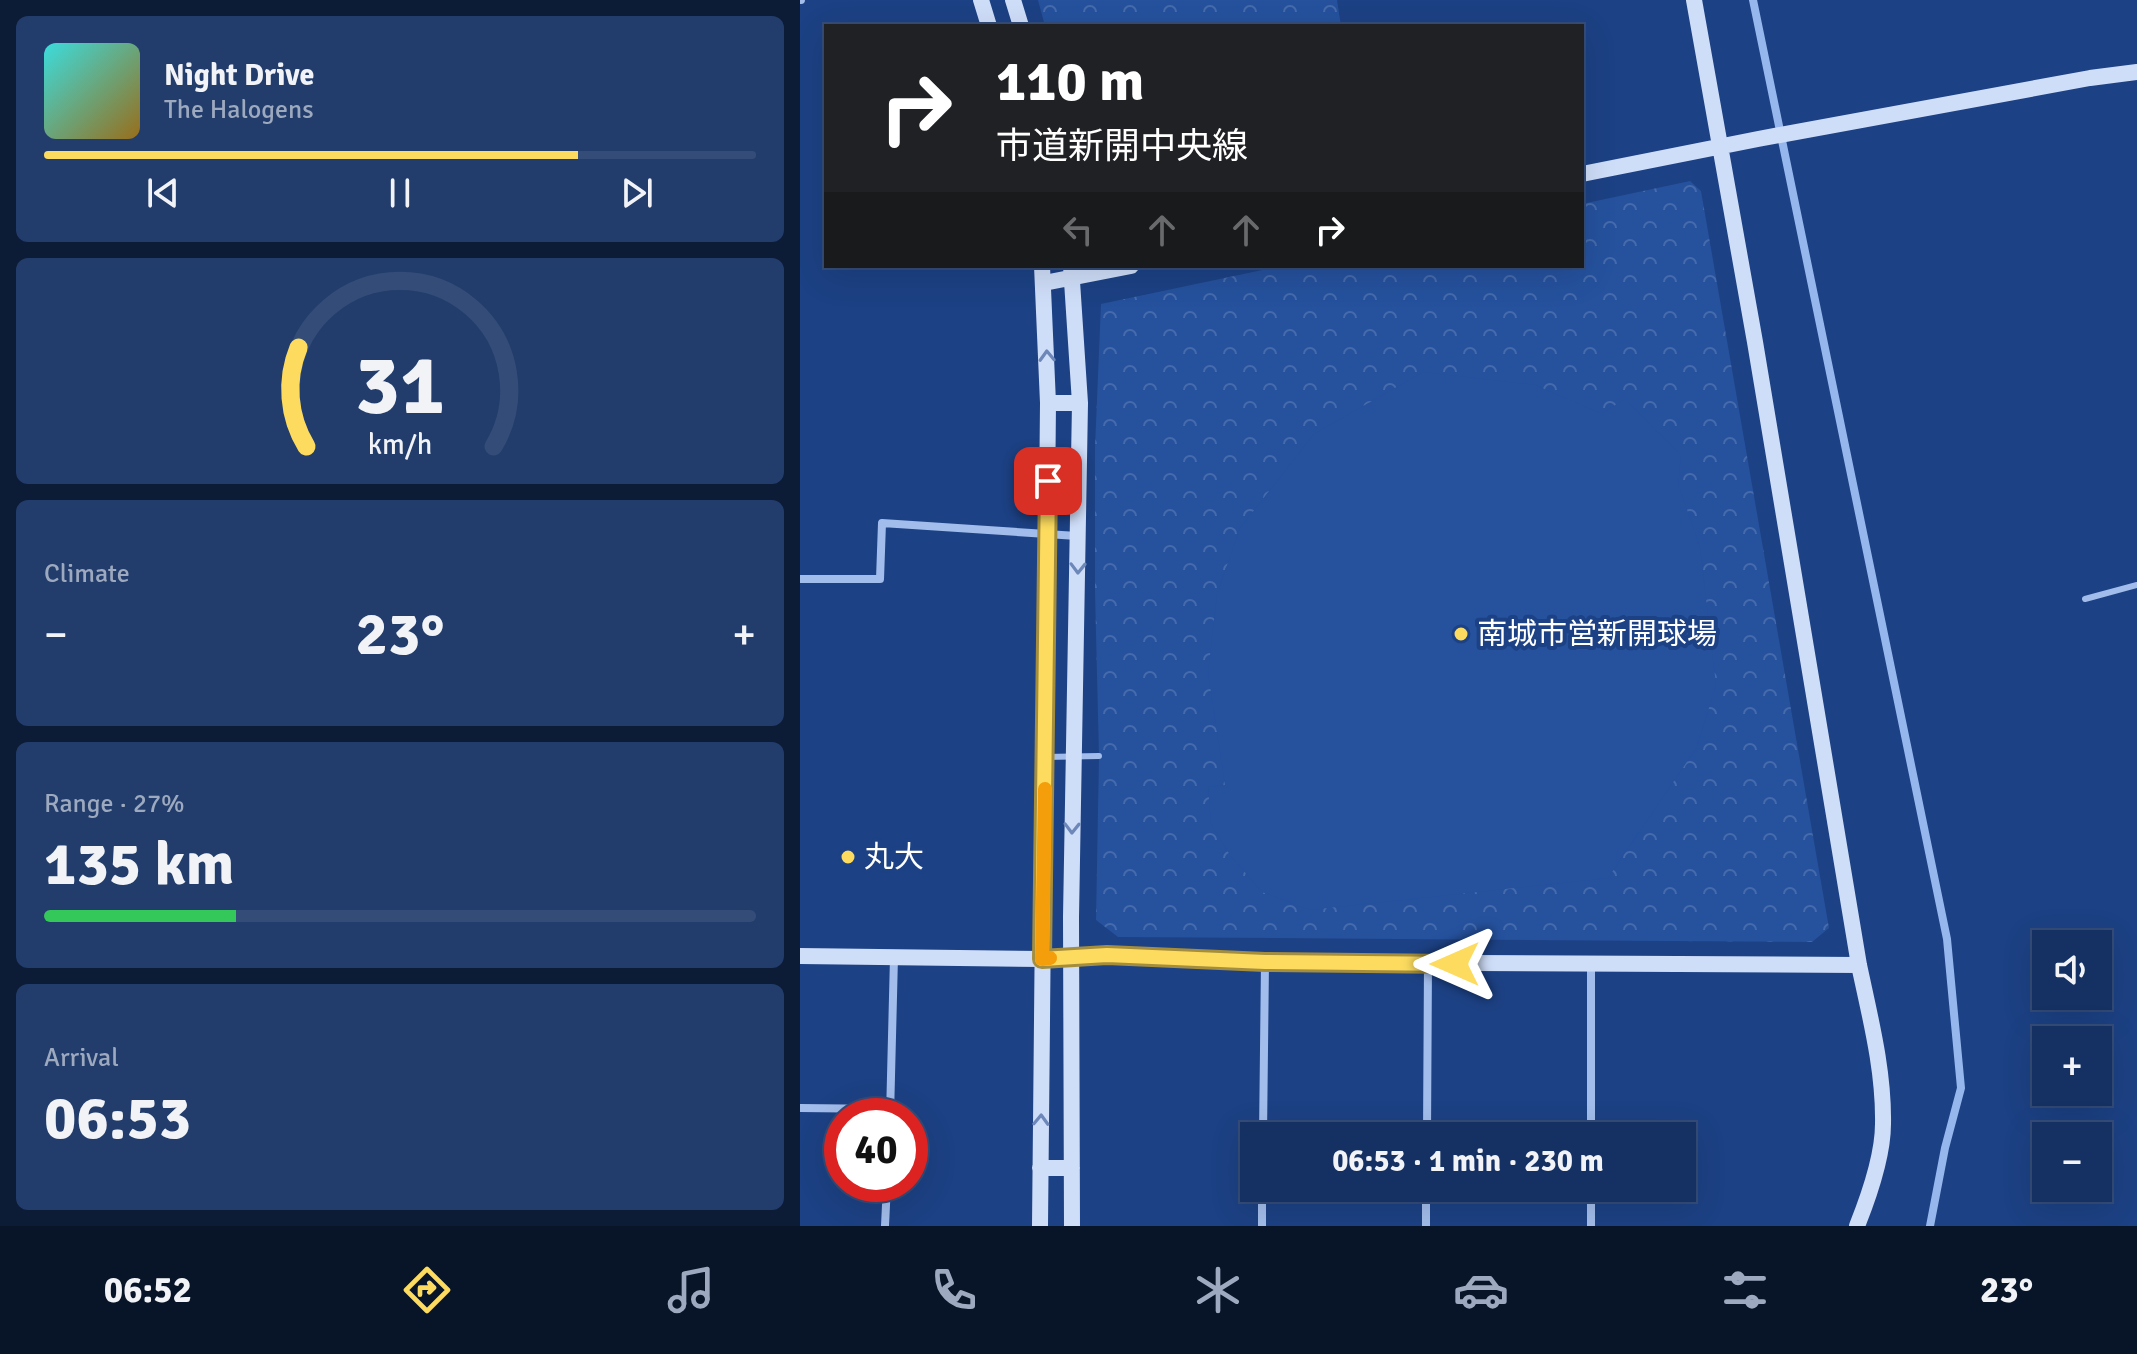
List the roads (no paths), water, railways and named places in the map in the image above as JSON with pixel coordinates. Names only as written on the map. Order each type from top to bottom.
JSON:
[{"type":"street","points":[[981,0],[988,24]]},
{"type":"street","points":[[1013,0],[1020,24]]},
{"type":"street","points":[[1694,0],[1755,342],[1859,965],[1879,1062],[1883,1127],[1870,1194],[1857,1226]]},
{"type":"street","points":[[1584,174],[1758,139],[2137,72]]},
{"type":"street","points":[[1040,1226],[1048,533],[1048,403],[1042,268]]},
{"type":"street","points":[[1044,283],[1072,272],[1111,268]]},
{"type":"street","points":[[1072,272],[1080,403],[1071,958],[1072,1226]]},
{"type":"street","points":[[1048,403],[1080,403]]},
{"type":"street","points":[[800,579],[880,579],[882,523],[1078,536]]},
{"type":"street","points":[[1046,648],[1076,648]]},
{"type":"street","points":[[800,956],[1042,959],[1107,955],[1265,962],[1859,965]]},
{"type":"street","points":[[890,1098],[894,957]]},
{"type":"street","points":[[1263,1122],[1265,962]]},
{"type":"street","points":[[1427,1122],[1428,963]]},
{"type":"street","points":[[1591,964],[1591,1122]]},
{"type":"street","points":[[1043,1075],[1072,1073]]},
{"type":"street","points":[[800,1108],[824,1109]]},
{"type":"street","points":[[1040,1168],[1072,1168]]},
{"type":"street","points":[[885,1226],[886,1202]]},
{"type":"street","points":[[1262,1202],[1262,1226]]},
{"type":"street","points":[[1426,1202],[1426,1226]]},
{"type":"street","points":[[1591,1202],[1591,1226]]},
{"type":"lane","points":[[2085,599],[2137,585]]},
{"type":"lane","points":[[1045,757],[1099,756]]},
{"type":"waterway","points":[[1753,0],[1947,939],[1961,1088],[1945,1148],[1930,1226]]},
{"type":"place","name":"南城市営新開球場","points":[[1461,634]]},
{"type":"place","name":"丸大","points":[[848,857]]}]
